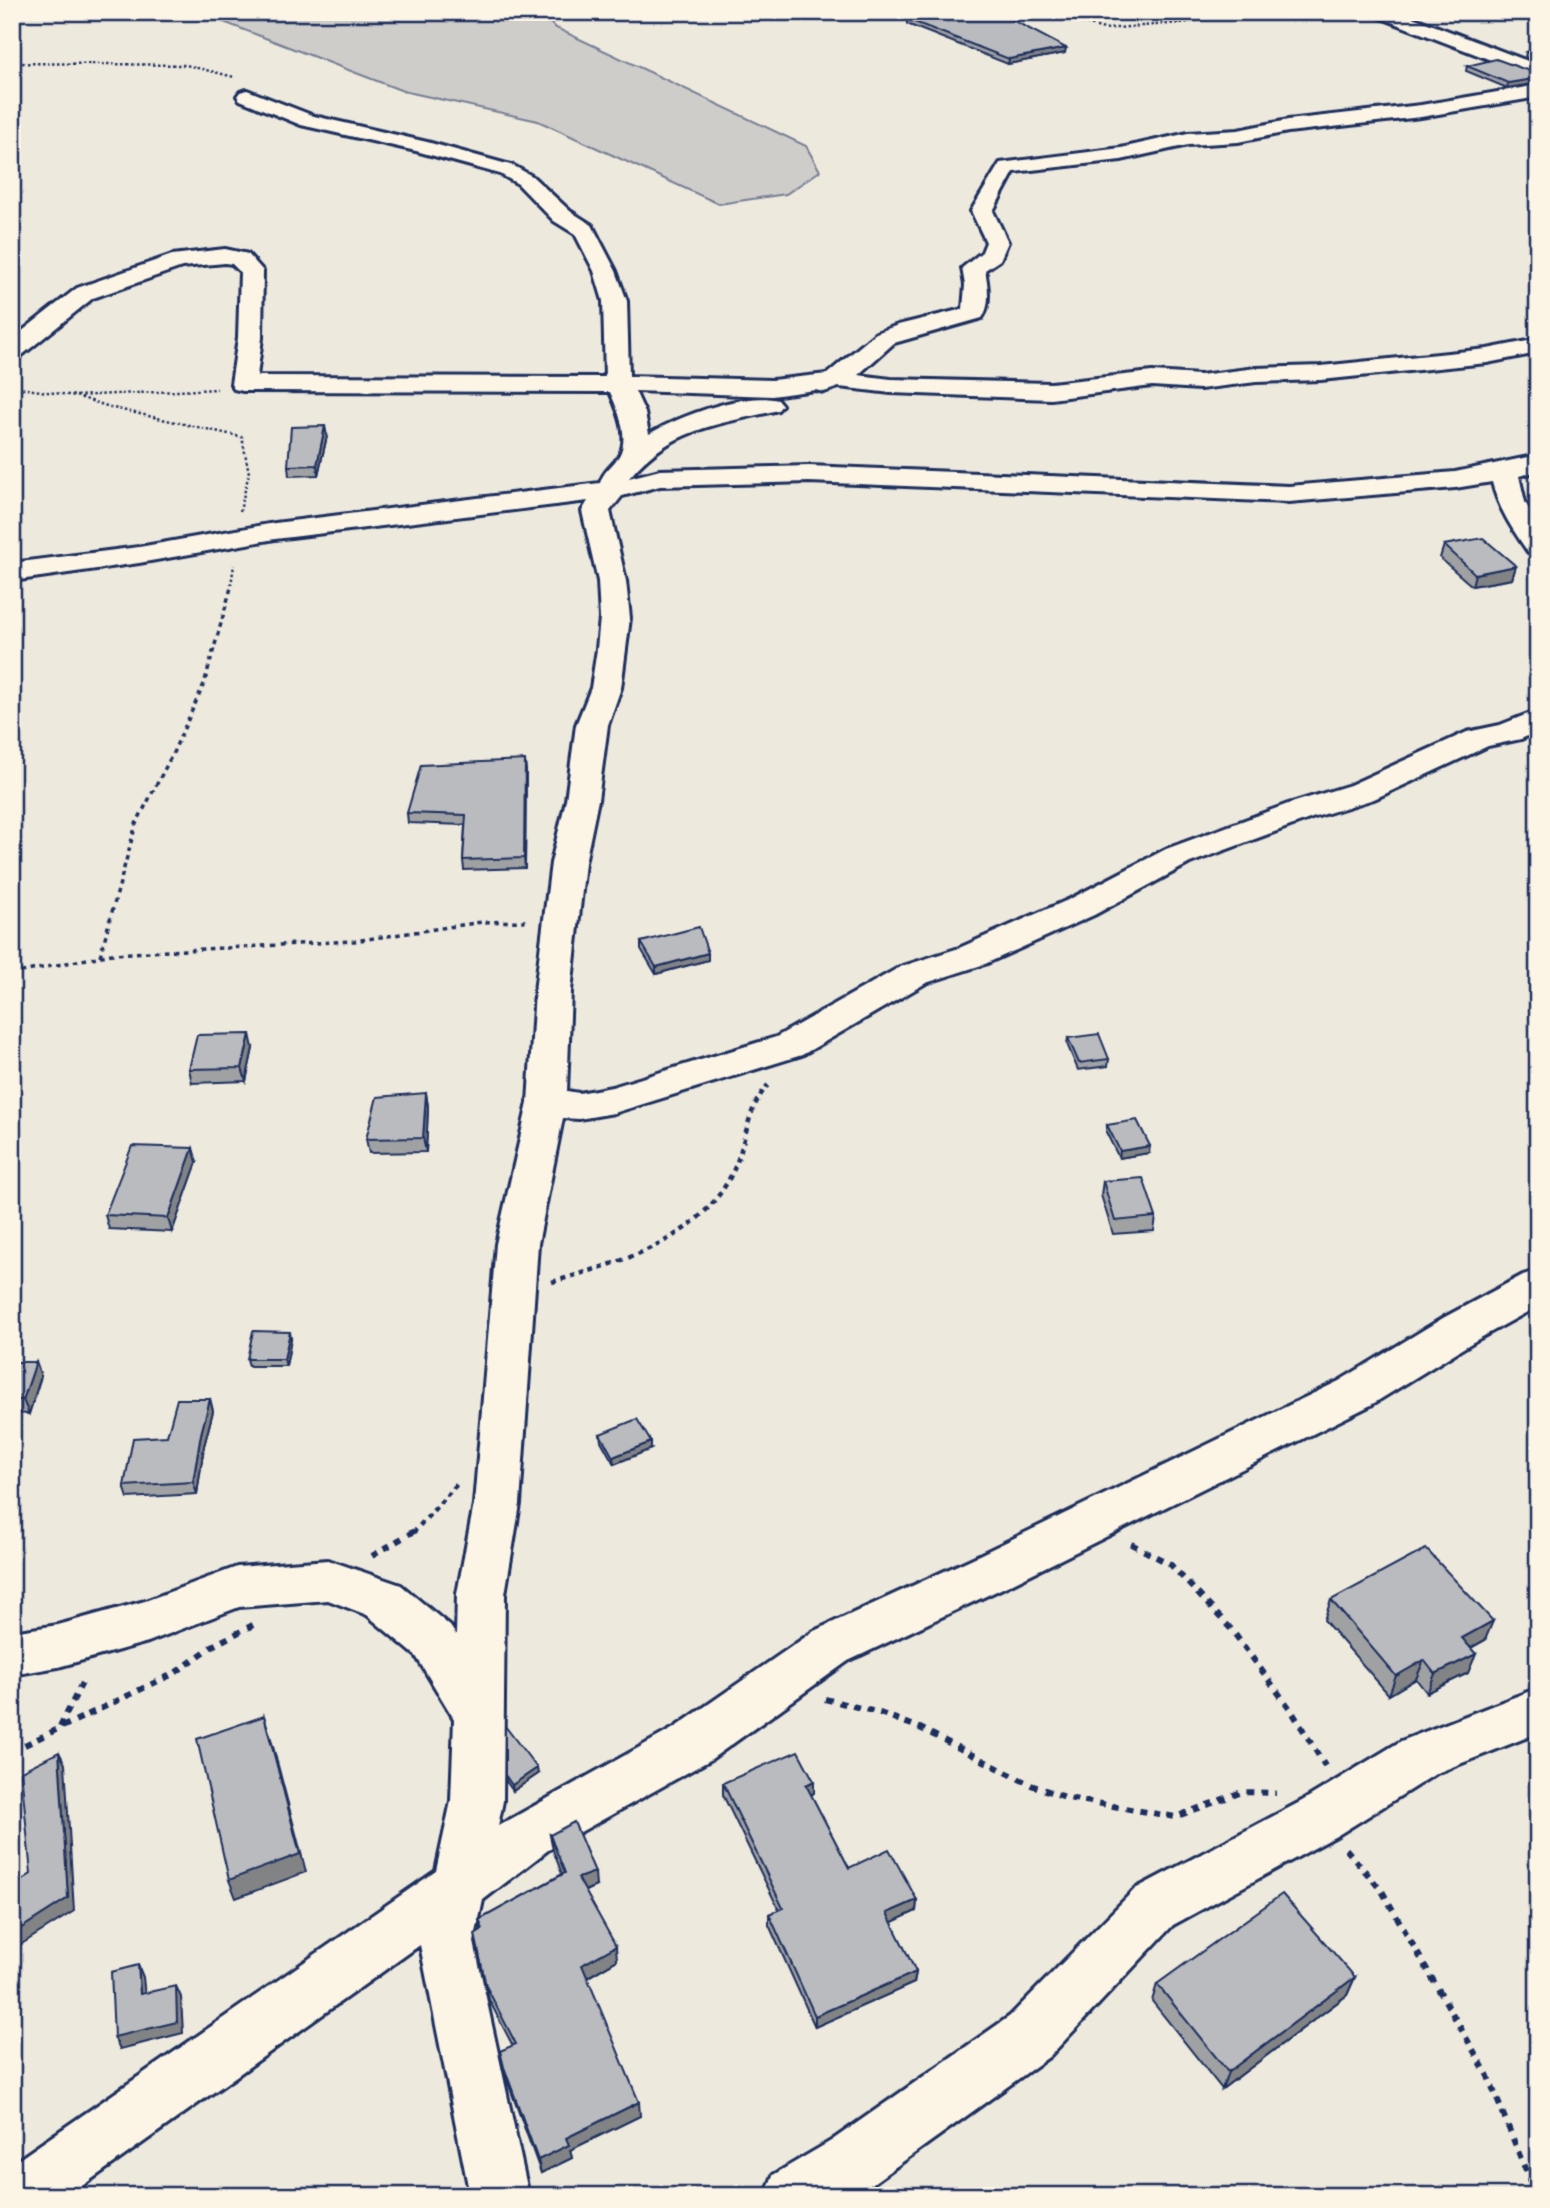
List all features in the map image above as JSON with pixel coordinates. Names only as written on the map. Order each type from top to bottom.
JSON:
[{"type":"street","points":[[1382,12],[1538,72]]},
{"type":"street","points":[[788,404],[818,387],[839,380],[856,366],[866,351],[884,339],[909,327],[962,319],[974,313],[977,285],[973,268],[992,255],[997,242],[982,211],[1007,167],[1121,154],[1188,139],[1421,111],[1538,91]]},
{"type":"street","points":[[247,96],[308,121],[420,146],[507,170],[525,180],[562,215],[584,230],[605,271],[615,301],[619,384],[632,413],[637,441],[632,457]]},
{"type":"street","points":[[12,351],[85,293],[180,260],[225,256],[240,259],[252,271],[249,287],[250,343],[243,384],[619,384],[772,388],[839,380],[891,386],[1051,391],[1152,379],[1200,382],[1256,375],[1321,373],[1487,356],[1538,346]]},
{"type":"street","points":[[499,2196],[447,1942],[477,1801],[481,1594],[497,1504],[517,1244],[547,1103],[553,991],[568,863],[582,800],[592,725],[606,688],[612,649],[615,618],[612,581],[596,511],[604,496],[612,490],[615,477],[632,457],[655,439],[715,414],[788,404],[1000,390]]},
{"type":"street","points":[[12,572],[139,555],[234,537],[612,490],[660,478],[809,474],[1289,494],[1455,480],[1505,472],[1538,463]]},
{"type":"street","points":[[1505,472],[1505,488],[1538,546]]},
{"type":"street","points":[[547,1103],[579,1106],[614,1100],[789,1046],[913,975],[972,956],[1082,907],[1178,856],[1300,811],[1362,792],[1478,739],[1510,732],[1538,719]]},
{"type":"street","points":[[17,2196],[530,1833],[692,1744],[831,1646],[1355,1394],[1458,1329],[1538,1286]]},
{"type":"street","points":[[12,1654],[58,1646],[148,1621],[237,1587],[328,1580],[384,1600],[433,1641],[478,1714]]},
{"type":"street","points":[[794,2196],[852,2162],[1030,2036],[1154,1907],[1320,1818],[1419,1757],[1538,1710]]},
{"type":"path","points":[[1043,12],[1104,29],[1180,23],[1259,12]]},
{"type":"path","points":[[12,63],[186,65],[233,75],[247,96]]},
{"type":"path","points":[[76,396],[230,388],[243,384]]},
{"type":"path","points":[[12,387],[76,396],[113,408],[242,437],[249,473],[234,537],[232,583],[204,684],[172,755],[136,824],[100,956]]},
{"type":"path","points":[[12,974],[100,956],[354,941],[482,922],[562,920]]},
{"type":"path","points":[[514,1292],[635,1256],[689,1229],[728,1188],[741,1152],[747,1115],[761,1092],[808,1036]]},
{"type":"path","points":[[1077,1530],[1117,1537],[1170,1564],[1231,1629],[1291,1710],[1335,1783],[1320,1818]]},
{"type":"shaded area","points":[[186,12],[541,12],[554,27],[806,146],[820,171],[786,194],[719,204],[538,121],[403,91],[208,16]]},
{"type":"building","points":[[964,12],[997,12],[1066,48],[1009,59],[907,19]]},
{"type":"building","points":[[1538,49],[1538,57],[1526,52]]},
{"type":"building","points":[[1496,59],[1538,74],[1538,78],[1508,83],[1467,66]]},
{"type":"building","points":[[325,426],[317,465],[288,466],[291,427]]},
{"type":"building","points":[[1483,538],[1516,566],[1475,574],[1444,545]]},
{"type":"building","points":[[525,760],[524,858],[463,860],[466,815],[407,813],[421,765]]},
{"type":"building","points":[[699,927],[708,953],[656,967],[641,942]]},
{"type":"building","points":[[250,1034],[242,1068],[189,1069],[197,1035]]},
{"type":"building","points":[[1099,1034],[1109,1059],[1079,1063],[1068,1038]]},
{"type":"building","points":[[426,1093],[423,1138],[366,1139],[377,1097]]},
{"type":"building","points":[[1137,1120],[1150,1146],[1120,1151],[1107,1125]]},
{"type":"building","points":[[132,1146],[193,1148],[168,1218],[105,1215]]},
{"type":"building","points":[[1143,1178],[1156,1217],[1115,1221],[1103,1181]]},
{"type":"building","points":[[253,1331],[290,1332],[284,1359],[247,1359]]},
{"type":"building","points":[[12,1362],[36,1362],[23,1400],[12,1400]]},
{"type":"building","points":[[177,1399],[210,1399],[193,1482],[124,1486],[133,1438],[167,1436]]},
{"type":"building","points":[[637,1419],[651,1442],[613,1457],[600,1434]]},
{"type":"building","points":[[1426,1549],[1493,1621],[1462,1638],[1476,1654],[1435,1674],[1424,1660],[1396,1676],[1331,1600]]},
{"type":"building","points":[[264,1716],[300,1854],[229,1880],[197,1739]]},
{"type":"building","points":[[505,1726],[537,1768],[512,1785],[505,1775]]},
{"type":"building","points":[[798,1751],[814,1781],[806,1785],[849,1868],[889,1849],[917,1900],[887,1913],[916,1972],[815,2016],[769,1914],[783,1908],[723,1783]]},
{"type":"building","points":[[59,1752],[68,1898],[12,1934],[12,1887],[31,1874],[21,1771]]},
{"type":"building","points":[[574,1822],[595,1872],[578,1878],[616,1946],[582,1965],[639,2102],[566,2138],[569,2145],[538,2160],[500,2051],[516,2044],[486,1986],[475,1934],[483,1929],[479,1920],[565,1873],[550,1835]]},
{"type":"building","points":[[1282,1894],[1355,1977],[1228,2072],[1157,1984]]},
{"type":"building","points":[[138,1965],[140,1994],[176,1986],[177,2022],[114,2037],[111,1972]]}]
